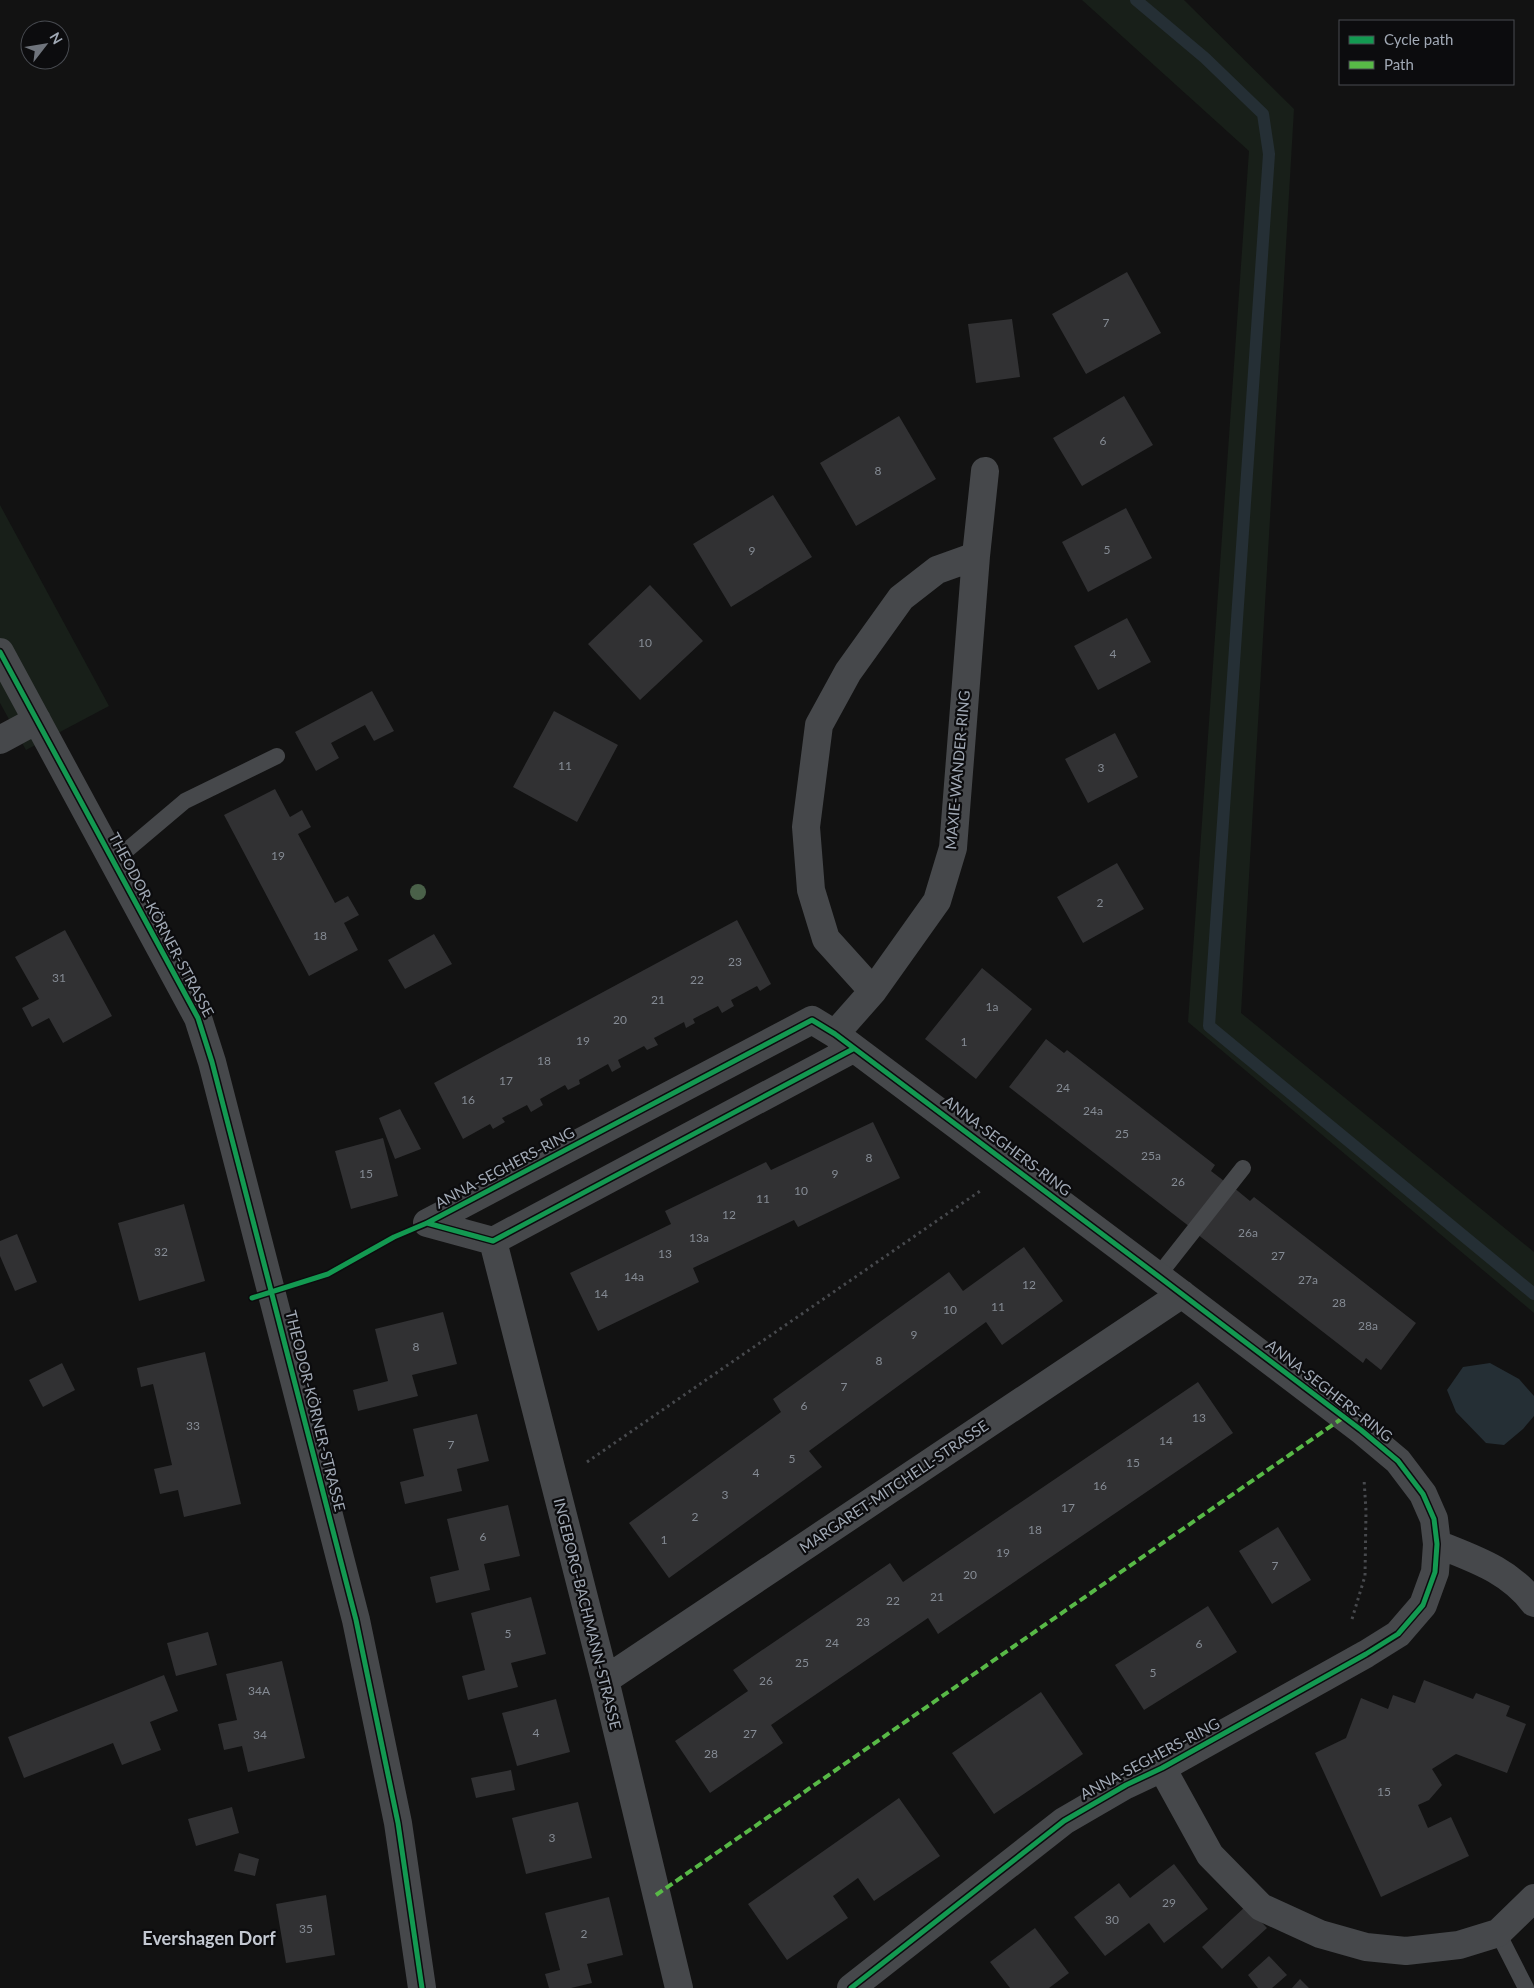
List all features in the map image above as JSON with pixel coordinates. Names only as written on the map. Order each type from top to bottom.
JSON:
[{"type":"street","name":"MAXIE-WANDER-RING","points":[[844,1041],[873,991],[937,901],[953,848],[976,556],[985,471]]},
{"type":"street","points":[[873,991],[826,939],[811,890],[806,827],[819,725],[848,672],[900,598],[937,570],[976,556]]},
{"type":"street","name":"THEODOR-KÖRNER-STRASSE","points":[[0,652],[198,1018],[212,1062],[356,1620],[398,1823],[422,1988]]},
{"type":"street","points":[[0,740],[36,720]]},
{"type":"street","name":"ANNA-SEGHERS-RING","points":[[493,1241],[427,1222],[812,1020],[844,1041],[1014,1167],[1361,1430],[1398,1461],[1423,1494],[1434,1519],[1437,1544],[1435,1572],[1424,1605],[1398,1634],[1366,1654],[1162,1768],[1126,1785],[1064,1821],[851,1988]]},
{"type":"street","points":[[493,1241],[844,1041]]},
{"type":"street","name":"INGEBORG-BACHMANN-STRASSE","points":[[493,1241],[605,1680],[679,1988]]},
{"type":"street","name":"MARGARET-MITCHELL-STRASSE","points":[[605,1680],[1182,1294]]},
{"type":"street","points":[[1437,1544],[1489,1565],[1523,1588],[1534,1603]]},
{"type":"street","points":[[1162,1768],[1210,1855],[1261,1907],[1320,1934],[1366,1947],[1406,1951],[1459,1946],[1498,1934],[1534,1898]]},
{"type":"lane","points":[[114,861],[185,801],[277,756]]},
{"type":"lane","points":[[1158,1276],[1243,1168]]},
{"type":"lane","points":[[1498,1934],[1526,1988]]},
{"type":"path","points":[[554,1484],[1014,1167]]},
{"type":"path","points":[[1361,1430],[1366,1511],[1365,1576],[1350,1627],[1366,1654]]},
{"type":"shaded area","points":[[1082,0],[1184,0],[1294,109],[1241,1013],[1534,1252],[1534,1313],[1188,1022],[1249,151]]},
{"type":"shaded area","points":[[0,505],[109,706],[26,750],[0,703]]},
{"type":"shaded area","points":[[1490,1363],[1519,1379],[1534,1396],[1534,1416],[1523,1429],[1504,1445],[1486,1443],[1456,1412],[1447,1390],[1463,1367]]},
{"type":"building","points":[[1127,272],[1161,333],[1086,374],[1052,314]]},
{"type":"building","points":[[1012,319],[1020,377],[976,383],[968,324]]},
{"type":"building","points":[[1124,396],[1153,445],[1082,486],[1053,438]]},
{"type":"building","points":[[899,416],[936,479],[856,526],[820,463]]},
{"type":"building","points":[[773,495],[812,557],[731,607],[693,544]]},
{"type":"building","points":[[1126,508],[1152,558],[1088,592],[1062,542]]},
{"type":"building","points":[[650,585],[703,641],[640,700],[588,644]]},
{"type":"building","points":[[1127,618],[1151,662],[1098,690],[1074,646]]},
{"type":"building","points":[[372,691],[394,731],[374,741],[365,725],[331,743],[339,758],[316,771],[295,732]]},
{"type":"building","points":[[554,711],[618,745],[577,822],[513,787]]},
{"type":"building","points":[[1115,733],[1138,777],[1088,803],[1065,759]]},
{"type":"building","points":[[275,789],[290,817],[302,810],[311,827],[298,834],[335,903],[348,896],[359,915],[344,923],[358,950],[309,976],[224,815]]},
{"type":"building","points":[[1117,863],[1144,909],[1083,943],[1057,897]]},
{"type":"building","points":[[737,920],[771,984],[760,991],[757,986],[731,1000],[734,1006],[722,1013],[718,1006],[693,1019],[695,1023],[686,1028],[684,1022],[654,1038],[658,1045],[647,1050],[644,1046],[618,1060],[621,1067],[612,1072],[608,1064],[579,1080],[580,1084],[568,1090],[565,1085],[540,1099],[543,1105],[531,1112],[527,1105],[502,1118],[505,1122],[493,1129],[490,1124],[463,1139],[434,1083]]},
{"type":"building","points":[[65,930],[112,1016],[63,1043],[49,1018],[32,1027],[22,1008],[39,999],[15,957]]},
{"type":"building","points":[[434,934],[452,964],[405,989],[388,960]]},
{"type":"building","points":[[982,968],[1032,1009],[976,1079],[925,1039]]},
{"type":"building","points":[[1046,1039],[1064,1053],[1067,1050],[1215,1165],[1211,1171],[1224,1181],[1190,1227],[1009,1087]]},
{"type":"building","points":[[400,1109],[421,1149],[395,1159],[379,1118]]},
{"type":"building","points":[[873,1122],[900,1178],[798,1227],[794,1220],[693,1268],[699,1282],[598,1331],[570,1273],[671,1224],[665,1211],[766,1162],[771,1170]]},
{"type":"building","points":[[383,1138],[398,1196],[351,1209],[335,1151]]},
{"type":"building","points":[[1233,1187],[1250,1201],[1254,1197],[1416,1323],[1381,1370],[1366,1358],[1363,1363],[1197,1234]]},
{"type":"building","points":[[184,1204],[205,1281],[139,1301],[118,1223]]},
{"type":"building","points":[[17,1234],[37,1282],[15,1291],[0,1256],[0,1241]]},
{"type":"building","points":[[1024,1247],[1063,1301],[1002,1345],[986,1322],[809,1451],[822,1467],[669,1578],[629,1523],[781,1412],[773,1399],[949,1272],[963,1291]]},
{"type":"building","points":[[443,1312],[457,1364],[412,1375],[418,1396],[358,1411],[353,1390],[388,1381],[375,1329]]},
{"type":"building","points":[[205,1352],[241,1504],[184,1517],[178,1490],[160,1494],[154,1469],[172,1465],[153,1384],[141,1387],[137,1368]]},
{"type":"building","points":[[62,1363],[75,1390],[43,1407],[29,1380]]},
{"type":"building","points":[[1198,1382],[1233,1433],[938,1634],[928,1618],[771,1725],[783,1743],[710,1793],[675,1741],[748,1691],[733,1670],[890,1563],[903,1582]]},
{"type":"building","points":[[477,1414],[489,1461],[457,1469],[462,1491],[405,1504],[400,1482],[424,1476],[413,1429]]},
{"type":"building","points":[[508,1505],[520,1556],[484,1564],[490,1590],[436,1603],[430,1577],[459,1570],[447,1519]]},
{"type":"building","points":[[1278,1527],[1311,1580],[1272,1604],[1239,1551]]},
{"type":"building","points":[[531,1597],[546,1654],[511,1663],[518,1687],[468,1700],[462,1676],[485,1670],[471,1613]]},
{"type":"building","points":[[1208,1606],[1237,1652],[1144,1710],[1115,1665]]},
{"type":"building","points":[[208,1632],[217,1665],[176,1676],[167,1643]]},
{"type":"building","points":[[282,1661],[305,1758],[248,1772],[242,1746],[224,1750],[218,1724],[237,1720],[226,1674]]},
{"type":"building","points":[[164,1675],[178,1711],[150,1722],[161,1750],[122,1765],[113,1743],[24,1778],[8,1737]]},
{"type":"building","points":[[1424,1680],[1473,1699],[1476,1693],[1510,1706],[1506,1716],[1526,1724],[1507,1773],[1456,1754],[1432,1769],[1442,1785],[1429,1800],[1418,1805],[1428,1828],[1451,1817],[1469,1856],[1381,1897],[1315,1753],[1346,1738],[1361,1698],[1388,1709],[1393,1695],[1415,1703]]},
{"type":"building","points":[[1041,1692],[1083,1754],[994,1814],[952,1753]]},
{"type":"building","points":[[556,1699],[570,1752],[517,1766],[502,1713]]},
{"type":"building","points":[[511,1770],[515,1790],[476,1798],[471,1778]]},
{"type":"building","points":[[899,1798],[940,1856],[874,1901],[858,1878],[833,1896],[848,1918],[787,1960],[748,1904]]},
{"type":"building","points":[[578,1802],[592,1858],[526,1874],[512,1818]]},
{"type":"building","points":[[232,1807],[239,1833],[196,1846],[188,1819]]},
{"type":"building","points":[[239,1853],[259,1859],[255,1876],[234,1871]]},
{"type":"building","points":[[1174,1864],[1208,1909],[1164,1943],[1149,1923],[1105,1956],[1074,1917],[1119,1883],[1130,1898]]},
{"type":"building","points":[[326,1895],[335,1955],[286,1963],[276,1904]]},
{"type":"building","points":[[609,1897],[623,1955],[587,1964],[592,1983],[571,1988],[549,1988],[545,1974],[560,1970],[545,1913]]},
{"type":"building","points":[[1246,1906],[1267,1928],[1222,1969],[1202,1947]]},
{"type":"building","points":[[1035,1928],[1069,1973],[1049,1988],[1010,1988],[990,1962]]},
{"type":"building","points":[[1269,1956],[1287,1975],[1272,1988],[1258,1988],[1248,1975]]},
{"type":"building","points":[[1300,1979],[1309,1988],[1292,1988]]},
{"type":"waterway","points":[[1136,0],[1205,58],[1263,114],[1269,154],[1209,1026],[1534,1294]]},
{"type":"marked path","points":[[656,1895],[1344,1417]]},
{"type":"cycle path","points":[[0,652],[198,1018],[212,1062],[356,1620],[398,1823],[422,1988]]},
{"type":"cycle path","points":[[851,1988],[1064,1821],[1126,1785],[1162,1768],[1366,1654],[1398,1634],[1423,1605],[1435,1572],[1437,1544],[1434,1519],[1423,1494],[1398,1461],[1361,1430],[1158,1276],[835,1034],[812,1020],[427,1223],[493,1241],[853,1049]]},
{"type":"cycle path","points":[[252,1298],[328,1274],[394,1237],[427,1223]]},
{"type":"district","name":"Evershagen Dorf","points":[[209,1939]]}]
